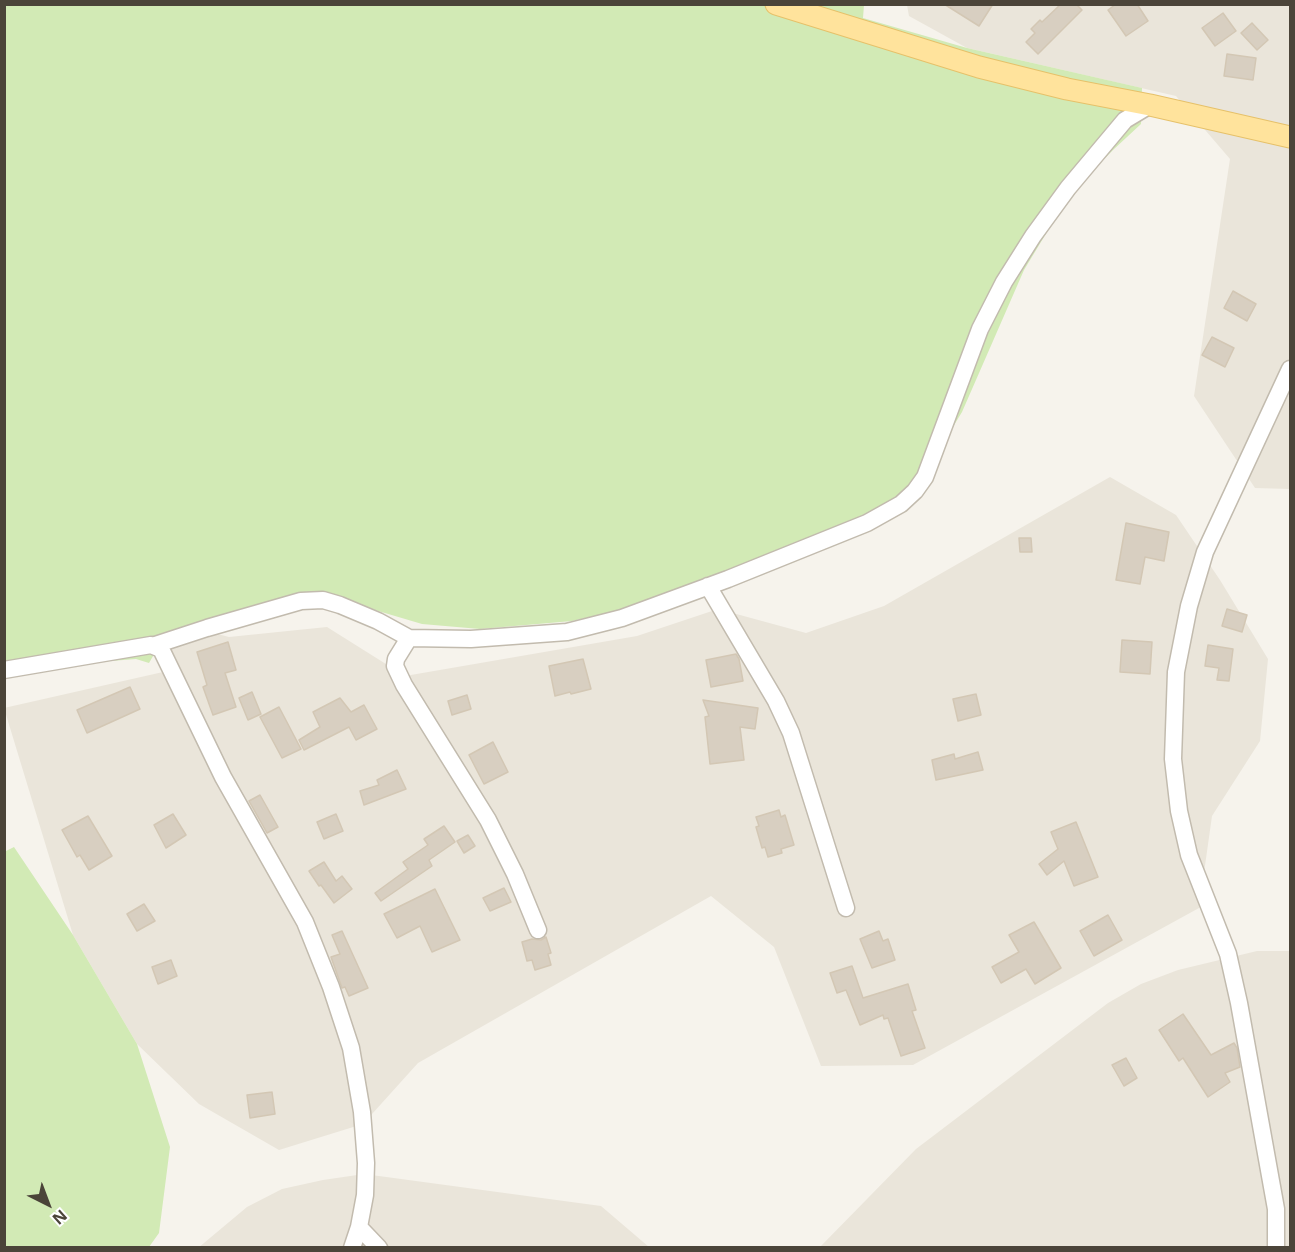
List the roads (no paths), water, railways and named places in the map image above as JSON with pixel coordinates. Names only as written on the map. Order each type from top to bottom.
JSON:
[{"type":"main road","points":[[776,4],[980,67],[1067,89],[1150,105],[1290,137]]},
{"type":"street","points":[[4,670],[155,645],[207,627],[301,601],[323,600],[350,609],[409,638],[471,639],[567,632],[622,618],[867,524],[901,504],[915,491],[931,463],[981,329],[1004,282],[1033,236],[1068,188],[1125,120],[1150,105]]},
{"type":"street","points":[[1276,1248],[1276,1209],[1239,1003],[1228,954],[1189,855],[1179,811],[1173,759],[1176,672],[1189,606],[1205,552],[1290,369]]},
{"type":"street","points":[[708,586],[776,701],[791,733],[846,908]]},
{"type":"street","points":[[409,638],[396,659],[395,666],[404,685],[488,820],[515,874],[538,930]]},
{"type":"street","points":[[155,645],[161,649],[223,777],[305,922],[331,987],[351,1048],[362,1112],[366,1174],[359,1227],[352,1248]]},
{"type":"street","points":[[359,1227],[379,1248]]}]
